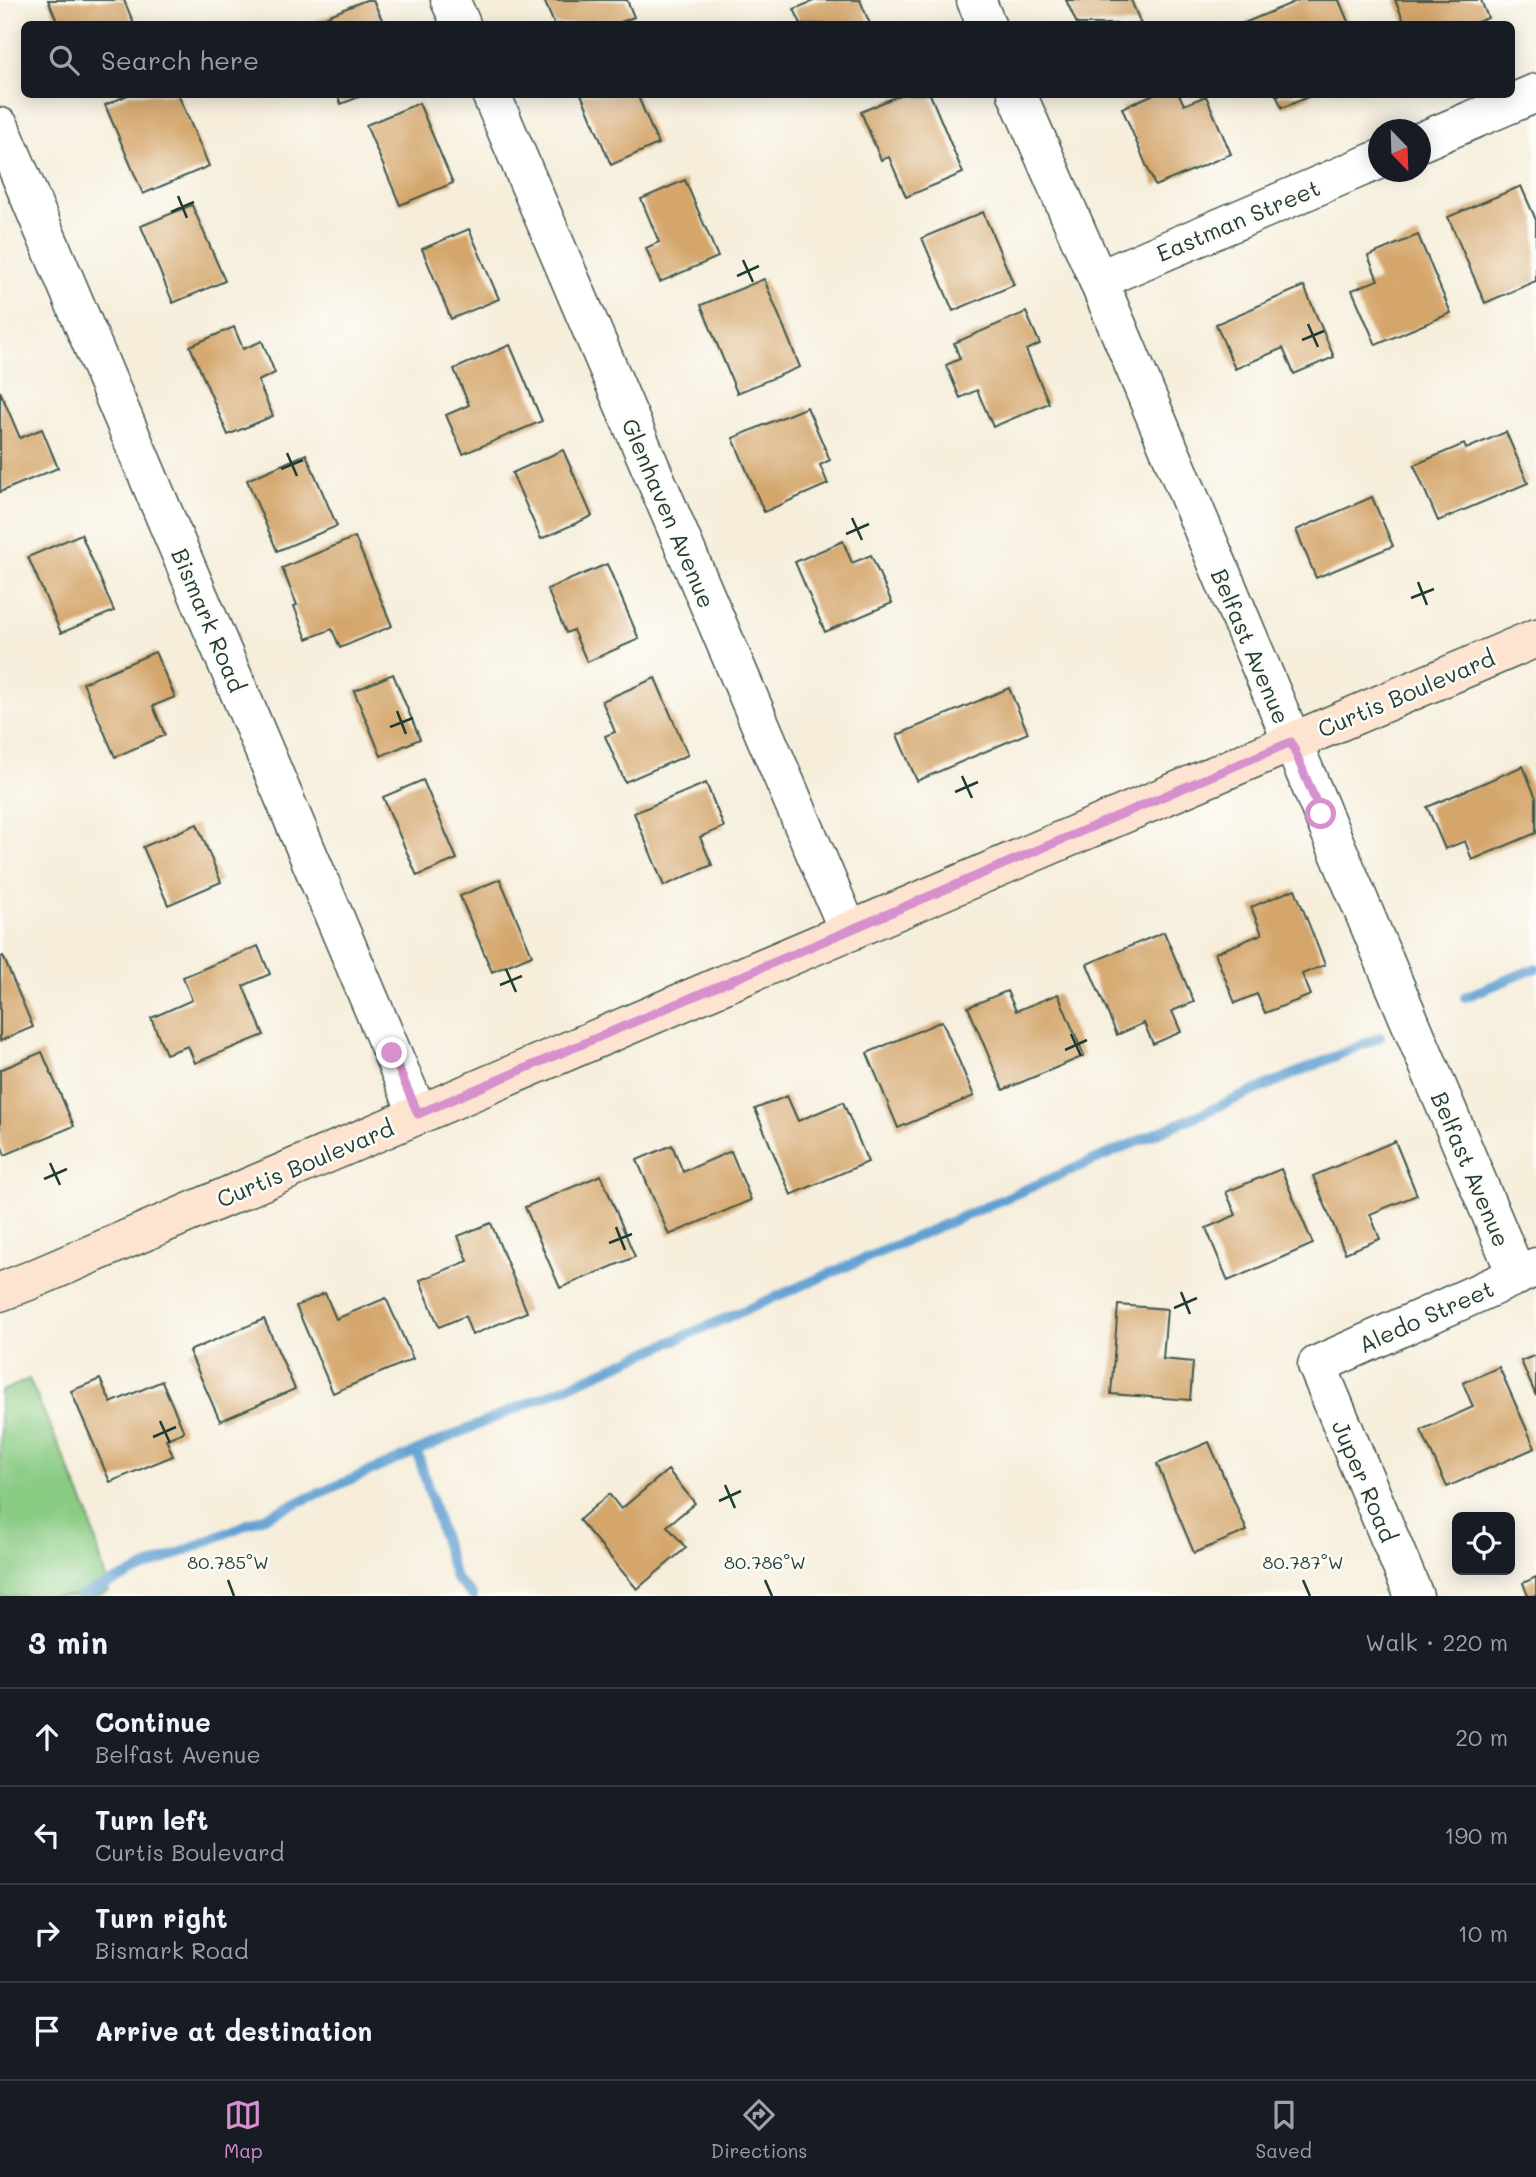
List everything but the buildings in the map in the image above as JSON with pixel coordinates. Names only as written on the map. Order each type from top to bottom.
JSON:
[{"type":"street","points":[[450,0],[460,21]]},
{"type":"street","points":[[976,0],[985,21]]},
{"type":"street","points":[[1431,137],[1536,93]]},
{"type":"street","name":"Glenhaven Avenue","points":[[493,98],[849,932]]},
{"type":"street","name":"Belfast Avenue","points":[[1019,98],[1098,279],[1291,742],[1526,1271]]},
{"type":"street","name":"Bismark Road","points":[[0,127],[418,1114]]},
{"type":"street","name":"Eastman Street","points":[[1098,279],[1368,164]]},
{"type":"street","name":"Curtis Boulevard","points":[[0,1292],[1536,638]]},
{"type":"street","name":"Aledo Street","points":[[1317,1365],[1526,1271]]},
{"type":"street","name":"Juper Road","points":[[1317,1365],[1414,1596]]},
{"type":"green space","points":[[29,1379],[88,1512],[109,1591],[97,1596],[0,1596],[0,1392]]},
{"type":"waterway","points":[[1465,997],[1536,968]]},
{"type":"waterway","points":[[80,1596],[1380,1037]]},
{"type":"waterway","points":[[417,1451],[455,1578],[473,1596]]},
{"type":"route","points":[[392,1053],[418,1114],[1291,742],[1321,814]]}]
